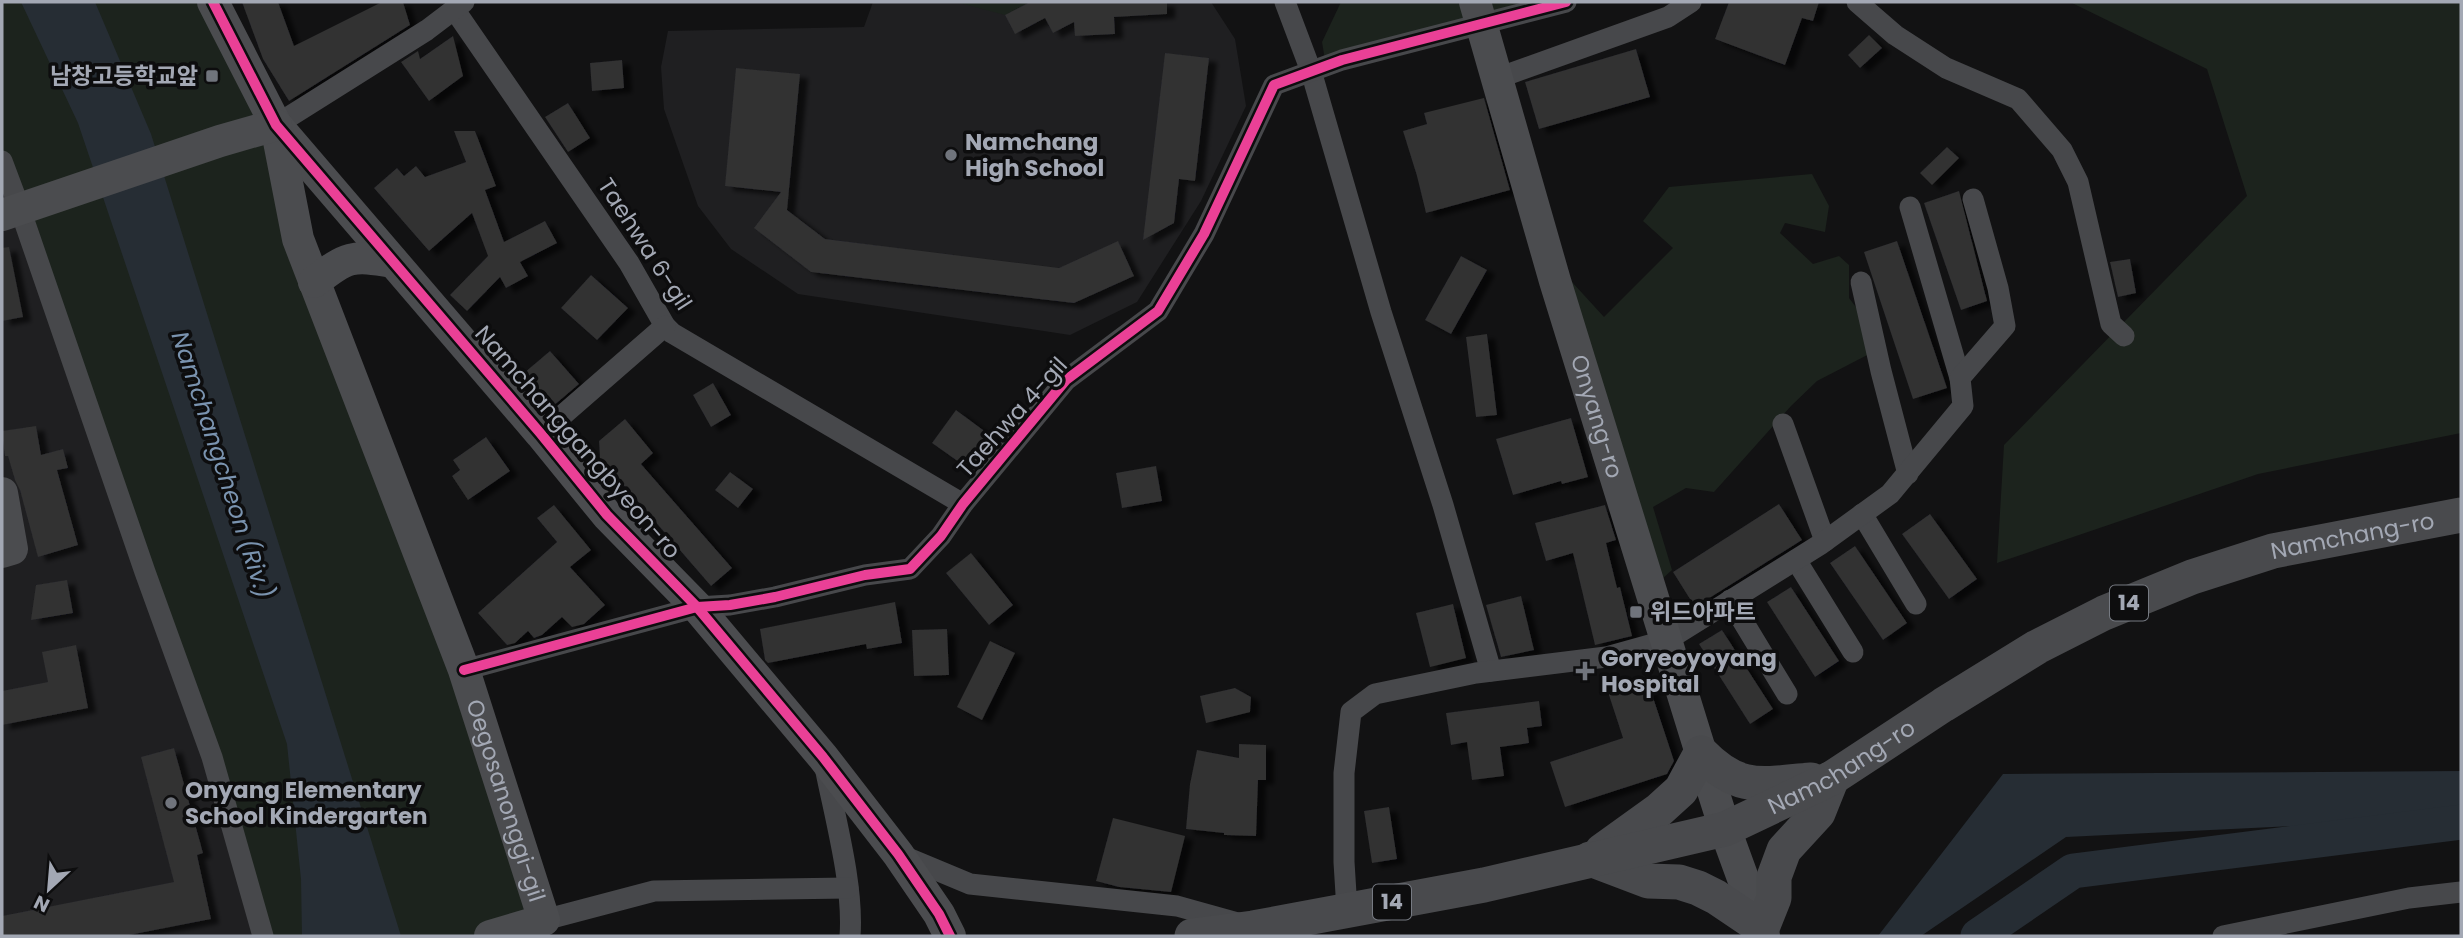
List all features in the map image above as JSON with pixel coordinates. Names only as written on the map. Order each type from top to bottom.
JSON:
[{"type":"main road","name":"Namchang-ro","points":[[1192,936],[1253,928],[1484,885],[1725,829],[1832,778],[2025,654],[2104,613],[2192,577],[2273,551],[2461,515]]},
{"type":"main road","points":[[1701,753],[1717,769],[1731,778],[1745,782],[1757,784],[1832,778],[1818,813],[1784,850],[1774,877],[1774,898],[1763,932],[1716,897],[1698,888],[1679,882],[1648,881],[1590,859],[1659,810],[1681,790],[1701,753]]},
{"type":"street","name":"Namchanggangbyeon-ro","points":[[213,2],[276,125],[607,515],[697,607],[823,757],[898,854],[939,914],[950,936]]},
{"type":"street","points":[[1285,2],[1311,71],[1381,312],[1443,505],[1491,671]]},
{"type":"street","name":"Taehwa 4-gil","points":[[697,607],[730,605],[775,597],[865,575],[910,569],[941,536],[963,504],[1066,380],[1158,311],[1203,233],[1274,85],[1478,13],[1566,2]]},
{"type":"street","points":[[1497,78],[1664,9],[1691,2]]},
{"type":"street","points":[[1857,2],[1895,35],[1946,68],[2018,99],[2062,150],[2078,182],[2111,324],[2124,336]]},
{"type":"street","points":[[11,212],[220,141],[276,125],[427,30],[459,5]]},
{"type":"street","name":"Taehwa 6-gil","points":[[459,5],[629,263],[665,326],[963,504]]},
{"type":"street","name":"Onyang-ro","points":[[1478,13],[1555,281],[1701,753],[1725,829],[1763,932]]},
{"type":"street","name":"Namchanggangbyeon-ro","points":[[276,125],[298,239],[464,670]]},
{"type":"street","points":[[2,161],[11,212],[212,757],[263,936]]},
{"type":"street","points":[[1960,378],[2005,326],[1998,288],[1973,199]]},
{"type":"street","points":[[1346,910],[1344,774],[1351,712],[1375,694],[1491,671],[1606,657],[1667,640],[1796,560],[1890,494],[1963,406],[1960,378],[1910,207]]},
{"type":"street","points":[[314,282],[341,261],[364,257],[393,262]]},
{"type":"street","points":[[1861,282],[1908,474]]},
{"type":"street","points":[[541,434],[665,326]]},
{"type":"street","points":[[1783,424],[1825,541]]},
{"type":"street","points":[[2,493],[12,549],[2,552]]},
{"type":"street","points":[[1862,514],[1916,604]]},
{"type":"street","points":[[1796,560],[1853,652]]},
{"type":"street","points":[[1730,600],[1787,694]]},
{"type":"street","name":"Oegosanonggi-gil","points":[[544,920],[464,670],[697,607]]},
{"type":"street","points":[[823,757],[848,888],[852,917],[850,936]]},
{"type":"street","points":[[898,854],[970,884],[1177,906],[1253,928]]},
{"type":"street","name":"Oegosanonggi-gil","points":[[499,934],[653,891],[848,888]]},
{"type":"street","points":[[2223,936],[2409,898],[2461,892]]},
{"type":"shaded area","points":[[2,2],[213,2],[548,936],[263,936],[2,163]]},
{"type":"shaded area","name":"Namchang High School","points":[[873,2],[1211,2],[1235,39],[1246,106],[1201,201],[1137,302],[1070,335],[798,294],[731,249],[698,206],[664,109],[661,67],[668,31],[864,27]]},
{"type":"shaded area","points":[[956,2],[1030,2],[1005,15]]},
{"type":"shaded area","points":[[1341,2],[1566,2],[1326,66],[1322,42]]},
{"type":"shaded area","points":[[2070,2],[2461,2],[2461,433],[2258,474],[1997,563],[2004,445],[2247,196],[2207,69]]},
{"type":"shaded area","points":[[2,161],[263,936],[2,936]]},
{"type":"shaded area","points":[[1812,174],[1829,206],[1825,232],[1785,223],[1780,233],[1813,264],[1839,256],[1849,265],[1849,298],[1874,331],[1875,351],[1817,381],[1714,492],[1686,488],[1653,507],[1672,570],[1652,588],[1555,281],[1572,282],[1604,317],[1673,248],[1643,221],[1669,187]]},
{"type":"water","name":"Namchangcheon (Riv.)","points":[[21,2],[95,2],[151,134],[401,936],[302,936],[301,879],[287,744],[78,123]]},
{"type":"water","points":[[2461,771],[2461,818],[2066,837],[1921,936],[1878,936],[2003,774]]},
{"type":"building","points":[[242,2],[278,2],[294,46],[382,2],[403,2],[410,25],[289,101],[263,59]]},
{"type":"building","points":[[1030,2],[1167,2],[1167,14],[1114,17],[1115,34],[1075,36],[1074,22],[1053,33],[1045,18],[1015,34],[1005,15]]},
{"type":"building","points":[[1729,2],[1819,2],[1813,21],[1802,18],[1785,65],[1715,39]]},
{"type":"building","points":[[1869,35],[1882,48],[1860,68],[1848,55]]},
{"type":"building","points":[[453,36],[463,76],[429,101],[401,62],[418,51],[420,59]]},
{"type":"building","points":[[1636,49],[1650,97],[1539,129],[1525,82]]},
{"type":"building","points":[[1165,53],[1209,58],[1195,181],[1179,179],[1174,223],[1143,240]]},
{"type":"building","points":[[622,60],[624,88],[592,91],[590,63]]},
{"type":"building","points":[[736,68],[800,74],[787,210],[825,239],[1059,268],[1118,241],[1134,276],[1074,303],[811,272],[754,228],[781,192],[725,186]]},
{"type":"building","points":[[1484,98],[1510,190],[1426,213],[1403,131],[1427,124],[1424,113]]},
{"type":"building","points":[[568,103],[590,138],[568,152],[545,117]]},
{"type":"building","points":[[454,131],[475,131],[496,186],[485,190],[504,242],[545,221],[557,243],[520,262],[528,276],[506,288],[500,277],[467,311],[450,295],[488,256],[472,213],[429,251],[374,188],[397,168],[404,176],[416,166],[425,177],[466,162]]},
{"type":"building","points":[[1947,147],[1959,158],[1932,185],[1920,173]]},
{"type":"building","points":[[1959,191],[1987,301],[1961,310],[1924,203]]},
{"type":"building","points":[[1897,241],[1947,388],[1913,399],[1864,252]]},
{"type":"building","points":[[9,247],[23,317],[2,321],[2,248]]},
{"type":"building","points":[[1461,256],[1487,270],[1451,334],[1425,320]]},
{"type":"building","points":[[2130,259],[2136,293],[2118,297],[2110,262]]},
{"type":"building","points":[[591,275],[628,308],[597,340],[561,308]]},
{"type":"building","points":[[1487,334],[1497,415],[1476,417],[1466,337]]},
{"type":"building","points":[[550,351],[579,384],[552,407],[524,373]]},
{"type":"building","points":[[713,383],[731,415],[711,427],[693,395]]},
{"type":"building","points":[[956,410],[998,441],[973,472],[932,443]]},
{"type":"building","points":[[1571,418],[1588,477],[1562,484],[1561,481],[1513,495],[1496,439]]},
{"type":"building","points":[[625,419],[653,453],[641,464],[732,568],[711,586],[600,458],[599,441]]},
{"type":"building","points":[[36,426],[41,455],[63,449],[68,468],[57,470],[78,545],[38,557],[20,490],[8,456],[5,456],[2,434],[2,431]]},
{"type":"building","points":[[486,437],[510,471],[468,500],[452,476],[460,470],[453,460]]},
{"type":"building","points":[[1156,466],[1162,501],[1122,508],[1116,473]]},
{"type":"building","points":[[730,472],[753,489],[738,508],[715,490]]},
{"type":"building","points":[[1779,504],[1802,540],[1695,607],[1673,572]]},
{"type":"building","points":[[554,505],[591,550],[570,567],[605,605],[584,624],[572,627],[562,617],[542,635],[534,638],[528,631],[515,643],[507,645],[478,613],[557,542],[537,518]]},
{"type":"building","points":[[1605,505],[1616,540],[1606,543],[1632,636],[1595,645],[1573,553],[1546,561],[1535,523]]},
{"type":"building","points":[[1930,514],[1977,579],[1949,599],[1902,534]]},
{"type":"building","points":[[1855,546],[1907,623],[1883,640],[1830,563]]},
{"type":"building","points":[[971,553],[1013,605],[989,625],[946,573]]},
{"type":"building","points":[[67,580],[73,613],[31,620],[36,585]]},
{"type":"building","points":[[1791,587],[1839,661],[1815,677],[1767,602]]},
{"type":"building","points":[[1521,596],[1534,650],[1501,657],[1486,605]]},
{"type":"building","points":[[895,602],[902,643],[867,649],[866,644],[768,663],[765,660],[760,629]]},
{"type":"building","points":[[1453,604],[1466,658],[1430,667],[1416,613]]},
{"type":"building","points":[[947,629],[949,675],[914,676],[912,630]]},
{"type":"building","points":[[1722,630],[1773,709],[1750,724],[1699,644]]},
{"type":"building","points":[[990,641],[1015,653],[982,720],[957,707]]},
{"type":"building","points":[[76,645],[88,708],[2,725],[2,691],[48,682],[42,652]]},
{"type":"building","points":[[1646,676],[1674,761],[1667,774],[1565,807],[1550,762],[1623,738],[1607,689]]},
{"type":"building","points":[[1235,688],[1251,697],[1250,712],[1206,723],[1200,696]]},
{"type":"building","points":[[1539,701],[1542,726],[1527,728],[1529,743],[1500,747],[1504,776],[1472,780],[1467,742],[1451,745],[1446,713]]},
{"type":"building","points":[[1239,744],[1266,745],[1266,780],[1258,780],[1256,836],[1224,835],[1186,829],[1190,784],[1197,750],[1239,758]]},
{"type":"building","points":[[174,748],[203,853],[197,855],[211,919],[124,936],[2,936],[2,916],[174,882],[141,757]]},
{"type":"building","points":[[1389,807],[1397,859],[1372,863],[1364,811]]},
{"type":"building","points":[[1113,818],[1185,836],[1171,892],[1119,887],[1096,881]]},
{"type":"waterway","points":[[1978,936],[2073,871],[2461,822]]},
{"type":"cycle path","points":[[213,2],[276,125],[607,515],[697,607],[823,757],[898,854],[939,914],[950,936]]},
{"type":"cycle path","points":[[464,670],[697,607],[730,605],[775,597],[865,575],[910,569],[941,536],[963,504],[1066,380],[1158,311],[1204,234],[1274,85],[1342,60],[1566,2]]},
{"type":"place","name":"남창고등학교앞","points":[[212,76]]},
{"type":"place","name":"Namchang High School","points":[[951,155]]},
{"type":"place","name":"위드아파트","points":[[1636,612]]},
{"type":"place","name":"Goryeoyoyang Hospital","points":[[1585,671]]},
{"type":"place","name":"Onyang Elementary School Kindergarten","points":[[171,803]]}]
